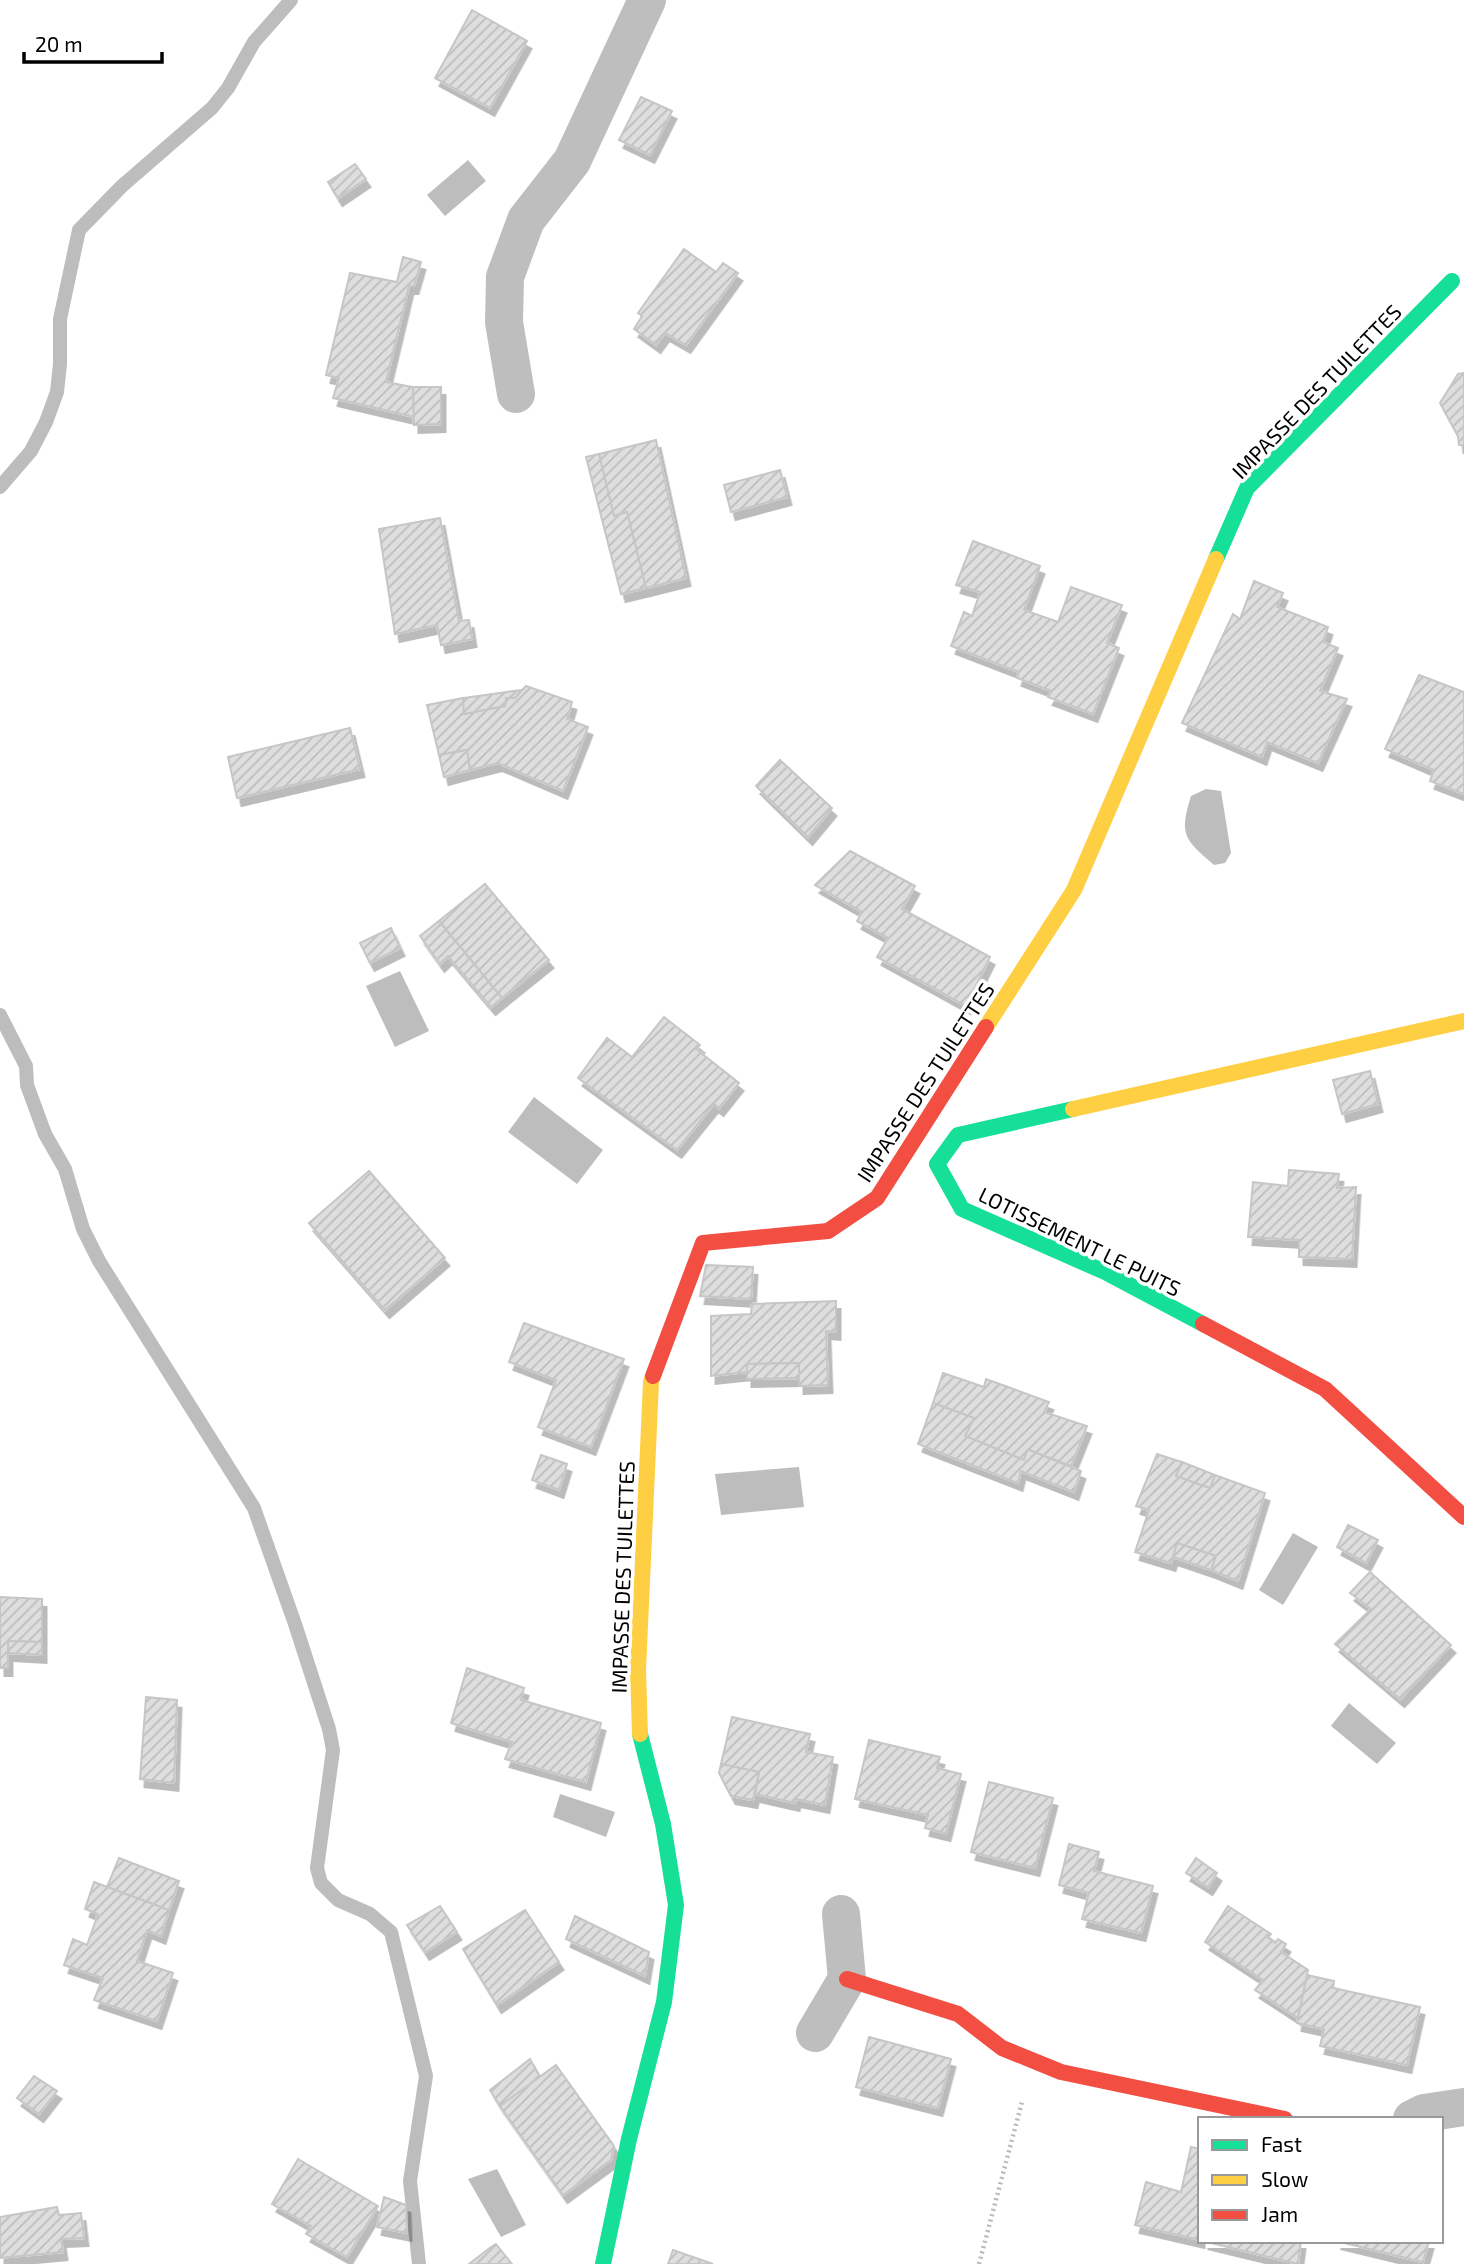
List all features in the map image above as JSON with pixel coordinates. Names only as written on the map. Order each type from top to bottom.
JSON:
[{"type":"street","points":[[516,394],[504,322],[505,277],[526,219],[572,161],[647,0]]},
{"type":"street","name":"IMPASSE DES TUILETTES","points":[[603,2264],[629,2139],[664,2002],[676,1905],[663,1824],[638,1727],[638,1656],[651,1382],[703,1243],[828,1231],[877,1198],[1073,890],[1247,488],[1452,281]]},
{"type":"street","name":"LOTISSEMENT LE PUITS","points":[[1464,1021],[958,1135],[937,1164],[962,1209],[1105,1272],[1325,1389],[1464,1517]]},
{"type":"street","points":[[815,2033],[847,1979],[841,1914]]},
{"type":"street","points":[[847,1979],[958,2014],[1002,2048],[1061,2072],[1275,2117]]},
{"type":"street","points":[[1416,2117],[1424,2113],[1464,2107]]},
{"type":"path","points":[[979,2264],[1033,2061]]},
{"type":"shaded area","points":[[468,160],[486,181],[445,216],[427,195]]},
{"type":"shaded area","points":[[1206,789],[1221,791],[1231,853],[1225,863],[1214,865],[1190,842],[1185,828],[1191,796]]},
{"type":"shaded area","points":[[400,971],[429,1031],[395,1047],[366,986]]},
{"type":"shaded area","points":[[534,1097],[603,1150],[577,1184],[508,1132]]},
{"type":"shaded area","points":[[799,1467],[804,1507],[721,1515],[715,1474]]},
{"type":"shaded area","points":[[1293,1533],[1318,1547],[1283,1605],[1259,1590]]},
{"type":"shaded area","points":[[1349,1703],[1396,1743],[1377,1764],[1331,1726]]},
{"type":"shaded area","points":[[560,1794],[615,1812],[606,1837],[553,1817]]},
{"type":"shaded area","points":[[497,2169],[526,2225],[501,2237],[468,2179]]},
{"type":"building","points":[[472,10],[527,41],[490,108],[435,78]]},
{"type":"building","points":[[641,97],[672,111],[650,155],[619,140]]},
{"type":"building","points":[[355,164],[366,179],[338,198],[328,182]]},
{"type":"building","points":[[684,249],[716,272],[723,263],[738,273],[686,345],[665,333],[656,345],[634,329],[642,316],[638,313]]},
{"type":"building","points":[[403,257],[421,262],[414,286],[409,286],[386,382],[413,387],[414,417],[333,398],[339,378],[326,375],[350,273],[397,282]]},
{"type":"building","points":[[1464,373],[1464,445],[1459,445],[1458,436],[1440,403],[1458,374]]},
{"type":"building","points":[[413,387],[441,387],[441,424],[414,425]]},
{"type":"building","points":[[656,440],[686,578],[646,588],[627,512],[614,516],[599,454]]},
{"type":"building","points":[[599,454],[614,516],[627,512],[646,588],[621,594],[586,457]]},
{"type":"building","points":[[780,470],[787,497],[731,512],[724,485]]},
{"type":"building","points":[[440,518],[459,621],[469,620],[472,639],[441,645],[437,625],[395,634],[379,529]]},
{"type":"building","points":[[973,541],[1040,566],[1024,610],[1058,622],[1071,587],[1122,605],[1107,643],[1119,648],[1093,714],[1048,697],[1052,691],[1017,678],[1019,672],[951,646],[964,612],[972,616],[980,592],[956,585]]},
{"type":"building","points":[[1254,581],[1283,593],[1277,607],[1328,627],[1323,642],[1338,648],[1320,691],[1347,699],[1318,763],[1267,742],[1262,757],[1182,723],[1233,614],[1240,619]]},
{"type":"building","points":[[1419,675],[1464,692],[1464,794],[1430,781],[1434,770],[1385,749]]},
{"type":"building","points":[[526,686],[572,702],[567,719],[588,727],[563,791],[498,763],[470,770],[467,750],[439,755],[427,705],[463,698],[464,714],[505,706],[506,698],[515,698]]},
{"type":"building","points":[[521,690],[515,698],[506,698],[505,706],[464,714],[463,698]]},
{"type":"building","points":[[350,728],[360,769],[237,798],[228,757]]},
{"type":"building","points":[[467,750],[470,770],[444,777],[439,755]]},
{"type":"building","points":[[780,760],[832,808],[808,837],[756,786]]},
{"type":"building","points":[[850,851],[915,886],[902,909],[990,957],[966,1006],[877,957],[888,938],[857,921],[862,912],[815,885]]},
{"type":"building","points":[[485,884],[549,960],[502,998],[439,921]]},
{"type":"building","points":[[439,921],[502,998],[491,1007],[448,956],[440,964],[420,936]]},
{"type":"building","points":[[391,928],[400,948],[370,963],[360,943]]},
{"type":"building","points":[[664,1017],[700,1045],[696,1049],[739,1083],[719,1108],[714,1104],[677,1150],[578,1078],[607,1038],[632,1057]]},
{"type":"building","points":[[1370,1071],[1378,1104],[1342,1114],[1333,1080]]},
{"type":"building","points":[[1289,1170],[1339,1174],[1337,1188],[1356,1187],[1352,1259],[1299,1257],[1299,1240],[1248,1237],[1253,1182],[1288,1186]]},
{"type":"building","points":[[369,1171],[445,1258],[385,1310],[309,1223]]},
{"type":"building","points":[[706,1265],[753,1267],[751,1299],[700,1296]]},
{"type":"building","points":[[836,1301],[836,1332],[826,1331],[828,1385],[799,1386],[799,1363],[747,1364],[747,1372],[711,1376],[711,1316],[751,1314],[752,1304]]},
{"type":"building","points":[[524,1323],[624,1359],[591,1447],[538,1427],[556,1380],[509,1362]]},
{"type":"building","points":[[799,1363],[799,1378],[747,1379],[747,1364]]},
{"type":"building","points":[[943,1373],[984,1387],[986,1379],[1049,1402],[1044,1412],[1087,1426],[1071,1466],[1029,1450],[1024,1460],[965,1436],[974,1418],[933,1403]]},
{"type":"building","points":[[933,1403],[974,1418],[965,1436],[1024,1460],[1029,1450],[1081,1471],[1074,1492],[1021,1471],[1018,1483],[918,1444]]},
{"type":"building","points":[[1157,1454],[1182,1462],[1176,1476],[1210,1488],[1215,1475],[1265,1493],[1238,1581],[1211,1570],[1216,1556],[1177,1543],[1171,1563],[1135,1552],[1149,1510],[1136,1506]]},
{"type":"building","points":[[541,1455],[567,1464],[559,1490],[532,1480]]},
{"type":"building","points":[[1182,1462],[1215,1475],[1210,1488],[1176,1476]]},
{"type":"building","points":[[1348,1525],[1378,1540],[1366,1563],[1337,1547]]},
{"type":"building","points":[[1177,1543],[1216,1556],[1211,1570],[1173,1557]]},
{"type":"building","points":[[1370,1572],[1451,1645],[1400,1699],[1335,1644],[1371,1609],[1350,1593]]},
{"type":"building","points":[[0,1597],[42,1599],[42,1642],[8,1641],[8,1668],[0,1668]]},
{"type":"building","points":[[8,1641],[42,1642],[42,1655],[9,1653]]},
{"type":"building","points":[[467,1668],[524,1688],[521,1700],[601,1723],[586,1782],[505,1759],[512,1742],[451,1723]]},
{"type":"building","points":[[146,1697],[177,1700],[174,1783],[140,1779]]},
{"type":"building","points":[[732,1717],[810,1734],[806,1752],[833,1757],[825,1805],[796,1799],[795,1803],[755,1794],[759,1772],[721,1764]]},
{"type":"building","points":[[869,1740],[940,1757],[937,1768],[961,1774],[946,1833],[925,1828],[928,1815],[855,1799]]},
{"type":"building","points":[[721,1764],[759,1772],[753,1800],[731,1796],[719,1773]]},
{"type":"building","points":[[989,1782],[1053,1798],[1035,1868],[971,1852]]},
{"type":"building","points":[[1069,1844],[1099,1852],[1094,1871],[1153,1886],[1141,1933],[1082,1919],[1089,1893],[1059,1885]]},
{"type":"building","points":[[119,1858],[179,1881],[169,1910],[107,1887]]},
{"type":"building","points":[[1196,1858],[1217,1873],[1208,1887],[1186,1873]]},
{"type":"building","points":[[94,1882],[169,1910],[161,1936],[147,1930],[137,1961],[173,1973],[157,2021],[94,2000],[103,1978],[64,1965],[73,1939],[87,1945],[98,1914],[85,1909]]},
{"type":"building","points":[[440,1906],[457,1932],[425,1952],[407,1925]]},
{"type":"building","points":[[1228,1906],[1271,1934],[1268,1938],[1275,1943],[1278,1939],[1286,1944],[1281,1952],[1308,1970],[1298,2018],[1255,1990],[1263,1980],[1205,1942]]},
{"type":"building","points":[[525,1910],[559,1962],[497,2005],[463,1949]]},
{"type":"building","points":[[575,1916],[649,1952],[645,1976],[566,1939]]},
{"type":"building","points":[[1307,1975],[1334,1981],[1333,1988],[1420,2007],[1407,2065],[1320,2046],[1324,2029],[1297,2023]]},
{"type":"building","points":[[869,2037],[951,2059],[938,2108],[856,2087]]},
{"type":"building","points":[[530,2059],[540,2077],[500,2106],[490,2090]]},
{"type":"building","points":[[556,2065],[614,2146],[611,2160],[563,2195],[500,2106]]},
{"type":"building","points":[[34,2076],[57,2091],[39,2114],[17,2098]]},
{"type":"building","points":[[1191,2147],[1198,2149],[1198,2240],[1135,2225],[1146,2182],[1181,2192]]},
{"type":"building","points":[[298,2159],[378,2206],[347,2257],[306,2234],[311,2226],[272,2204]]},
{"type":"building","points":[[384,2197],[406,2205],[407,2233],[377,2227]]},
{"type":"building","points":[[57,2207],[59,2215],[81,2213],[84,2238],[61,2239],[63,2252],[0,2258],[0,2217]]},
{"type":"building","points":[[1211,2243],[1301,2243],[1298,2264]]},
{"type":"building","points":[[1344,2243],[1428,2243],[1423,2262]]},
{"type":"building","points":[[496,2244],[512,2264],[469,2264],[491,2247]]},
{"type":"building","points":[[673,2250],[713,2264],[668,2264]]},
{"type":"waterway","points":[[0,487],[31,451],[57,392],[60,319],[79,230],[122,186],[212,108],[228,88],[254,42],[291,0]]},
{"type":"waterway","points":[[0,1015],[26,1066],[27,1085],[45,1134],[65,1169],[83,1229],[99,1261],[254,1508],[295,1624],[329,1729],[333,1750],[317,1868],[321,1883],[338,1900],[370,1914],[391,1932],[426,2076],[410,2181],[419,2264]]},
{"type":"traffic: fast","points":[[1216,559],[1247,488],[1452,281]]},
{"type":"traffic: fast","points":[[1073,1109],[958,1135],[937,1164],[962,1209],[1105,1272],[1203,1324]]},
{"type":"traffic: fast","points":[[603,2264],[629,2139],[664,2002],[676,1905],[663,1824],[640,1734]]},
{"type":"traffic: slow","points":[[986,1027],[1074,890],[1216,559]]},
{"type":"traffic: slow","points":[[1073,1109],[1464,1021]]},
{"type":"traffic: slow","points":[[640,1734],[638,1670],[653,1376]]},
{"type":"traffic: jam","points":[[653,1376],[703,1243],[828,1231],[877,1198],[986,1027]]},
{"type":"traffic: jam","points":[[1203,1324],[1325,1389],[1464,1517]]},
{"type":"traffic: jam","points":[[847,1979],[958,2014],[1002,2048],[1061,2072],[1275,2117]]}]
